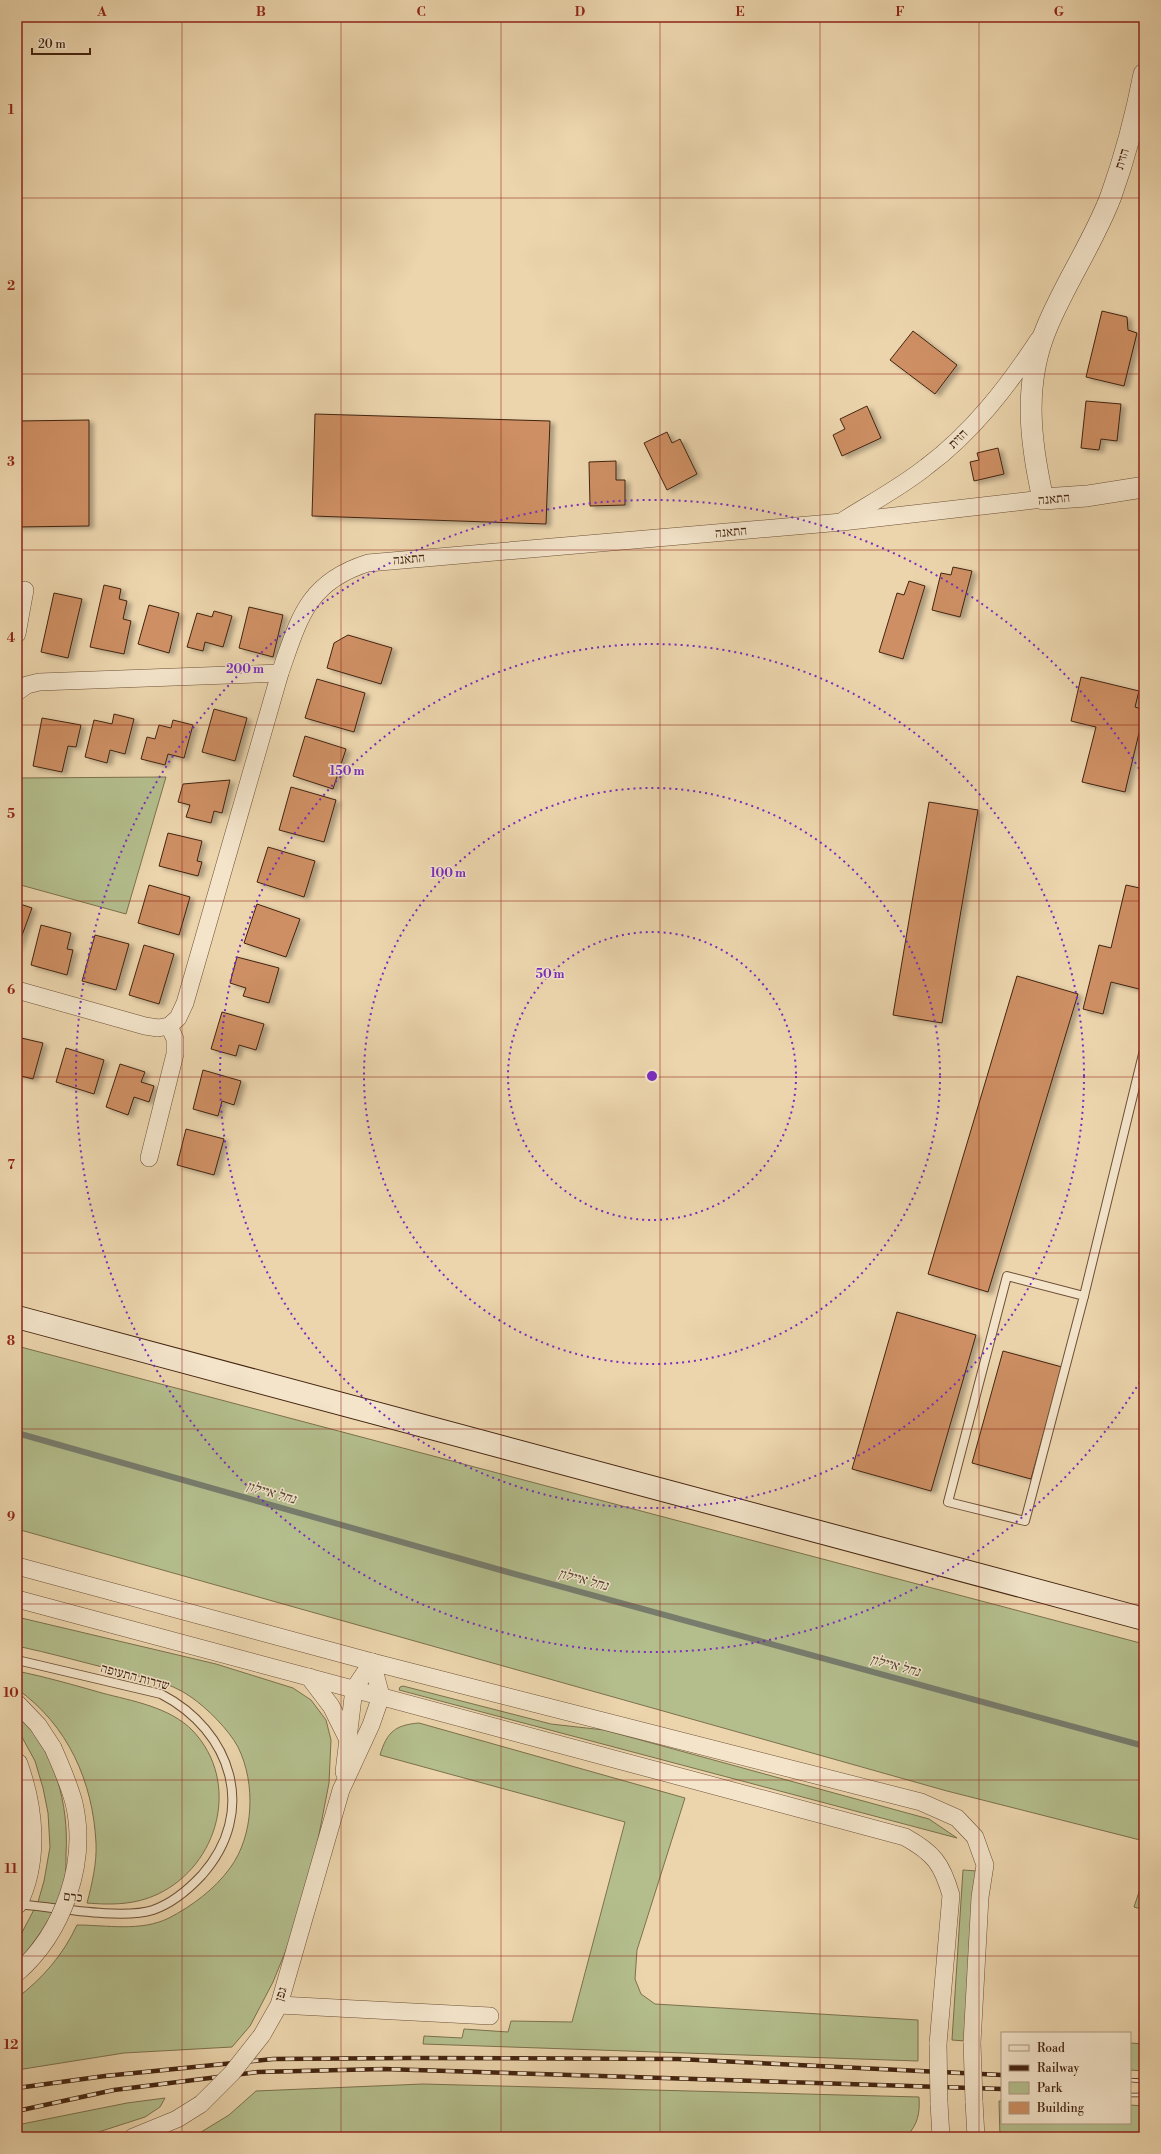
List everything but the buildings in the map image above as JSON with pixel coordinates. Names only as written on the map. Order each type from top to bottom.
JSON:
[{"type":"main road","points":[[17,1317],[1144,1619]]},
{"type":"street","name":"הזית","points":[[842,522],[926,468],[952,446],[1015,375],[1047,327],[1110,197],[1128,141],[1144,74]]},
{"type":"street","name":"הזית","points":[[1043,499],[1032,439],[1030,406],[1036,363],[1047,327]]},
{"type":"street","name":"התאנה","points":[[169,1026],[178,1018],[185,1003],[280,673],[298,621],[311,599],[337,575],[368,563],[842,522],[1043,499],[1087,496],[1144,487]]},
{"type":"street","points":[[17,634],[25,590]]},
{"type":"street","points":[[19,685],[39,682],[280,673]]},
{"type":"street","points":[[17,990],[145,1026],[158,1028],[169,1026],[175,1039],[175,1054],[149,1158]]},
{"type":"street","points":[[17,1566],[372,1662],[921,1802],[957,1818],[974,1837],[985,1865],[980,1897],[972,2043],[976,2137]]},
{"type":"street","points":[[17,1599],[905,1837],[925,1848],[942,1868],[951,1895],[938,2044],[941,2137]]},
{"type":"street","points":[[341,1790],[354,1689],[372,1662]]},
{"type":"street","points":[[341,1790],[371,1725],[381,1696],[372,1662]]},
{"type":"street","points":[[309,1677],[331,1706],[348,1740]]},
{"type":"street","points":[[17,1703],[38,1725],[53,1748],[65,1775],[74,1804],[77,1830],[75,1867],[68,1897],[52,1930],[40,1948],[17,1973]]},
{"type":"street","points":[[17,1764],[25,1791],[31,1824],[28,1870],[17,1904]]},
{"type":"street","name":"גפן","points":[[133,2137],[177,2119],[201,2104],[232,2072],[262,2035],[279,2004],[341,1790]]},
{"type":"street","points":[[279,2004],[490,2016]]},
{"type":"lane","points":[[1084,1296],[1007,1276],[948,1502],[1025,1521],[1084,1296],[1144,1050]]},
{"type":"lane","name":"שדרות התעופה","points":[[17,1660],[161,1694],[179,1703],[216,1740],[223,1753],[232,1788],[232,1818],[222,1846],[210,1866],[195,1882],[173,1901],[152,1910],[128,1914]]},
{"type":"lane","name":"כרם","points":[[17,1904],[128,1914]]},
{"type":"green space","points":[[166,777],[126,914],[17,884],[17,778]]},
{"type":"green space","points":[[17,1346],[1144,1644],[1144,1841],[947,1791],[17,1529]]},
{"type":"green space","points":[[17,1617],[216,1664],[293,1688],[311,1700],[326,1720],[331,1740],[329,1783],[314,1860],[295,1928],[273,1982],[250,2026],[232,2047],[124,2053],[17,2070],[17,1998],[52,1965],[77,1925],[123,1927],[147,1925],[169,1918],[186,1908],[210,1890],[230,1868],[244,1841],[250,1809],[250,1793],[244,1761],[234,1740],[211,1713],[197,1702],[164,1683],[17,1646]]},
{"type":"green space","points":[[17,1671],[60,1681],[150,1706],[173,1716],[193,1731],[208,1751],[216,1774],[219,1797],[216,1821],[209,1843],[196,1863],[179,1881],[158,1894],[141,1900],[114,1904],[87,1903],[96,1858],[94,1820],[90,1798],[83,1777],[64,1737],[35,1703],[17,1689]]},
{"type":"green space","points":[[403,1686],[551,1724],[604,1730],[929,1819],[957,1838],[399,1690],[400,1687]]},
{"type":"green space","points":[[17,1714],[30,1728],[41,1744],[57,1779],[65,1816],[66,1866],[62,1891],[52,1913],[32,1944],[17,1963],[17,1942],[38,1902],[44,1881],[50,1847],[48,1813],[43,1788],[35,1761],[17,1728]]},
{"type":"green space","points":[[419,1723],[685,1798],[637,1950],[635,1979],[641,1994],[655,2004],[918,2020],[918,2061],[423,2044],[424,2036],[462,2038],[464,2029],[508,2032],[511,2021],[572,2022],[625,1822],[380,1755],[389,1735],[393,1731],[404,1726]]},
{"type":"green space","points":[[963,1870],[977,1871],[965,2041],[952,2040]]},
{"type":"green space","points":[[1144,1877],[1144,1910],[1134,1907]]},
{"type":"green space","points":[[1131,2043],[1144,2044],[1144,2071],[1131,2070]]},
{"type":"green space","points":[[423,2084],[919,2097],[919,2109],[916,2123],[906,2137],[193,2137],[229,2115],[256,2091]]},
{"type":"green space","points":[[165,2098],[160,2107],[145,2117],[83,2137],[17,2137],[17,2125],[127,2103]]},
{"type":"green space","points":[[999,2101],[1001,2101],[1001,2124],[1131,2124],[1131,2105],[1144,2106],[1144,2137],[1000,2137]]},
{"type":"waterway","name":"נחל איילון","points":[[17,1433],[504,1571],[1144,1746]]},
{"type":"railway","points":[[17,2088],[105,2076],[273,2059],[678,2059],[1001,2075]]},
{"type":"railway","points":[[17,2111],[114,2090],[258,2072],[384,2069],[1001,2089]]},
{"type":"railway","points":[[1131,2080],[1144,2081]]},
{"type":"railway","points":[[1131,2095],[1144,2095]]}]
